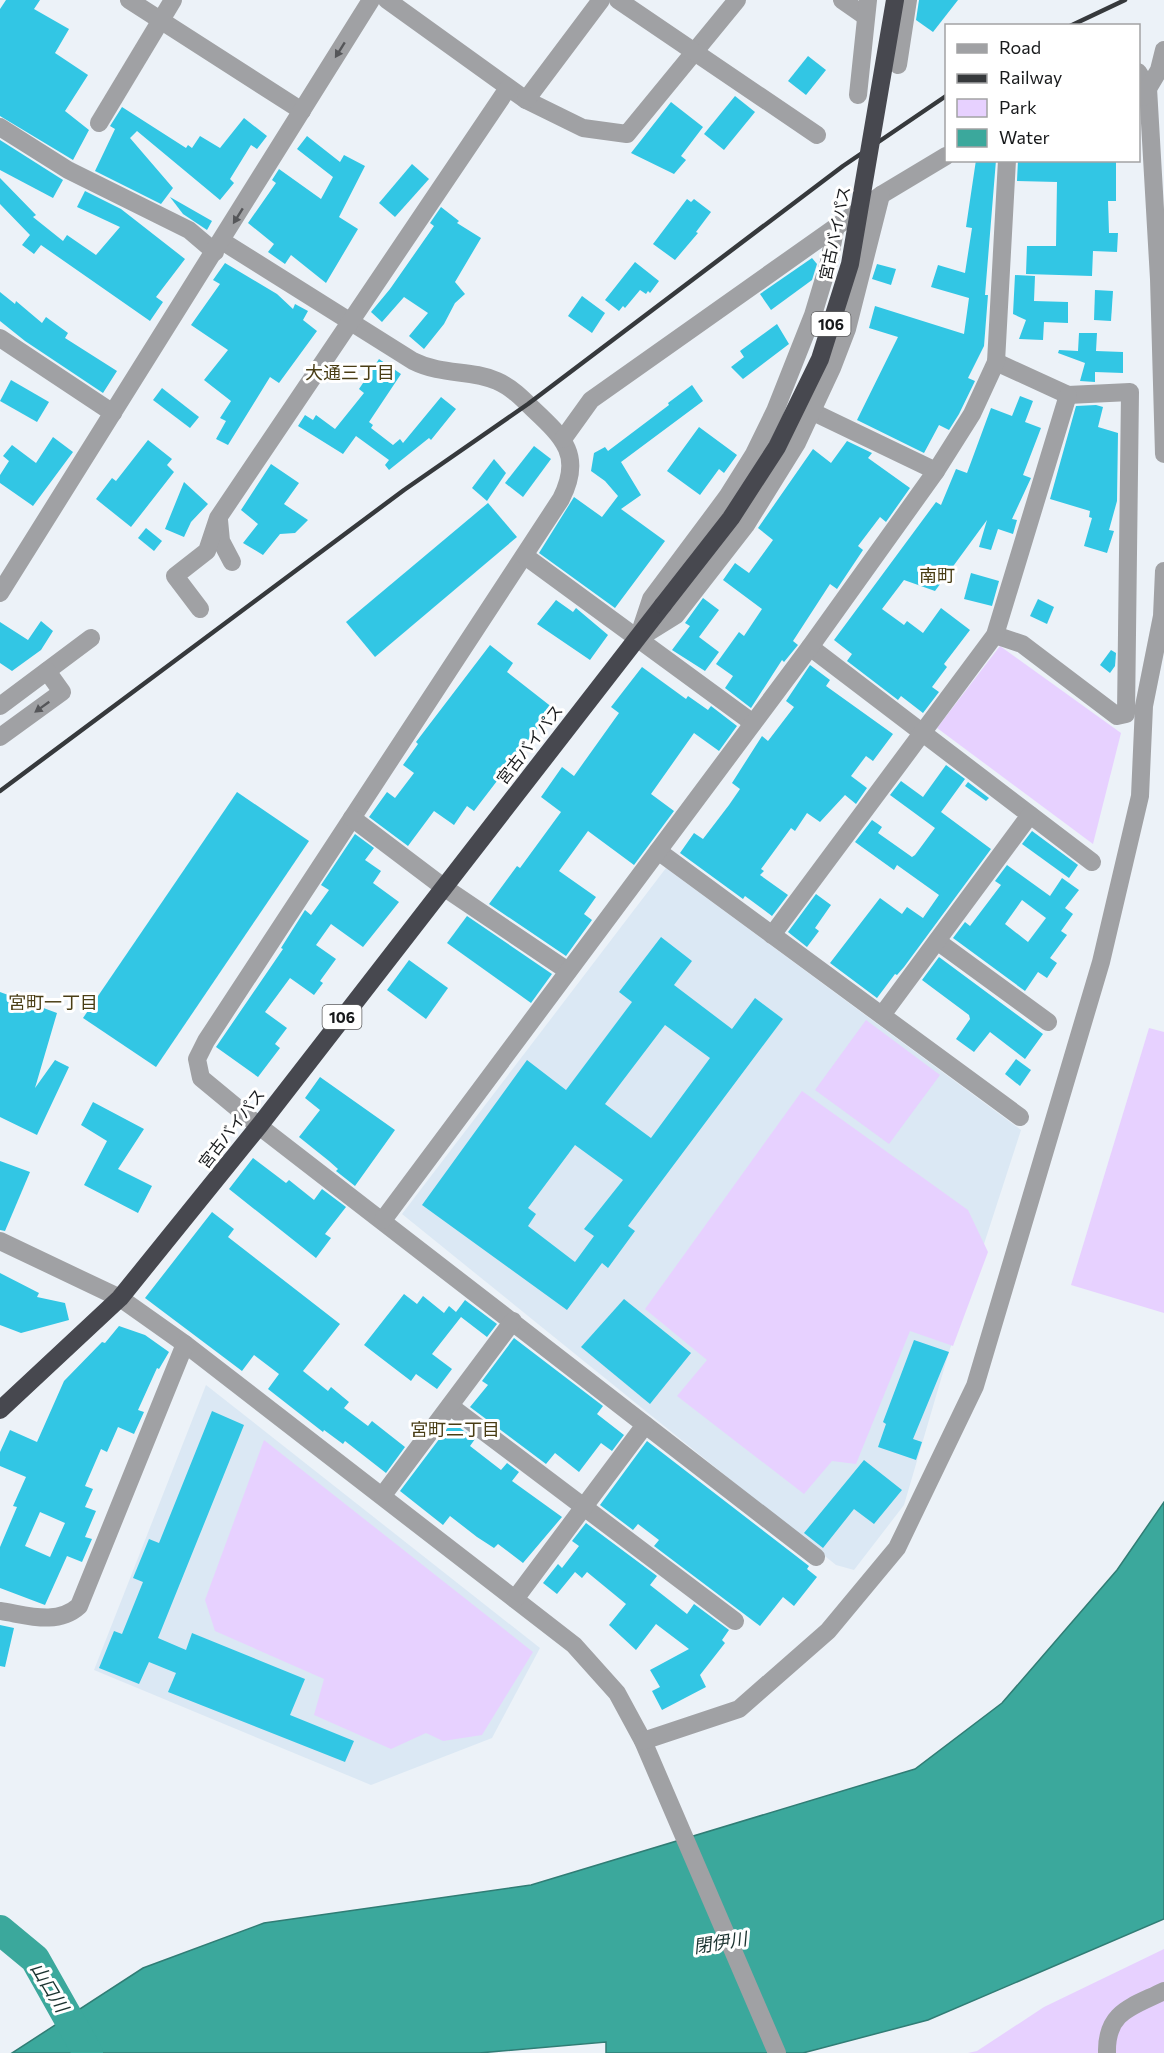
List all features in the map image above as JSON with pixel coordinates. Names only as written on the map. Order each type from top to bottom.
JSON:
[{"type":"highway","name":"宮古バイパス","points":[[0,1410],[120,1298],[259,1126],[442,886],[731,518],[777,447],[820,359],[850,264],[895,0]]},
{"type":"street","points":[[129,0],[302,111]]},
{"type":"street","points":[[99,123],[173,0]]},
{"type":"street","points":[[0,592],[219,246],[371,0]]},
{"type":"street","points":[[387,0],[526,100],[583,128],[627,134],[737,0]]},
{"type":"street","points":[[526,100],[601,0]]},
{"type":"street","points":[[618,0],[817,135]]},
{"type":"street","points":[[842,0],[866,8],[858,95]]},
{"type":"street","points":[[898,65],[908,0]]},
{"type":"street","points":[[1140,96],[1143,80],[1159,70],[1164,50]]},
{"type":"street","points":[[1143,80],[1159,279],[1164,454]]},
{"type":"street","points":[[200,609],[175,576],[207,551],[219,518],[348,322],[508,88]]},
{"type":"street","points":[[0,127],[68,170],[219,246],[427,368],[484,377],[503,384],[528,404],[563,440],[571,459],[567,487],[525,556],[206,1041],[197,1059],[201,1078],[259,1126],[816,1557]]},
{"type":"street","points":[[563,440],[591,400],[835,230],[881,195],[945,157]]},
{"type":"street","points":[[383,1220],[810,647],[936,471],[972,414],[996,362],[1008,162]]},
{"type":"street","points":[[637,639],[676,615],[746,525],[776,480],[813,412],[847,329],[881,195]]},
{"type":"street","points":[[637,639],[651,598],[727,497],[754,454],[776,411],[813,315],[829,262],[835,230]]},
{"type":"street","points":[[0,338],[113,413]]},
{"type":"street","points":[[995,635],[1022,644],[1117,716],[1126,714],[1130,392],[1068,395],[996,362]]},
{"type":"street","points":[[772,935],[995,635],[1068,395]]},
{"type":"street","points":[[813,412],[936,471]]},
{"type":"street","points":[[219,518],[221,541],[232,562]]},
{"type":"street","points":[[525,556],[753,723]]},
{"type":"street","points":[[643,1741],[739,1709],[828,1631],[897,1548],[975,1386],[1101,962],[1140,796],[1144,706],[1162,616],[1164,571]]},
{"type":"street","points":[[0,706],[91,638]]},
{"type":"street","points":[[810,647],[1092,862]]},
{"type":"street","points":[[0,737],[62,692],[47,671]]},
{"type":"street","points":[[882,1016],[1030,815]]},
{"type":"street","points":[[352,818],[442,886],[568,971]]},
{"type":"street","points":[[658,851],[1020,1117]]},
{"type":"street","points":[[937,941],[1048,1022]]},
{"type":"street","points":[[0,1241],[120,1298],[185,1344],[383,1495],[573,1645],[617,1693],[643,1741],[777,2053]]},
{"type":"street","points":[[383,1495],[513,1321]]},
{"type":"street","points":[[0,1611],[55,1619],[71,1613],[79,1606],[185,1344]]},
{"type":"street","points":[[450,1406],[735,1621]]},
{"type":"street","points":[[515,1599],[645,1425]]},
{"type":"street","points":[[1107,2053],[1107,2035],[1116,2018],[1128,2008],[1164,1991]]},
{"type":"shaded area","points":[[666,868],[1021,1130],[949,1352],[904,1505],[854,1570],[836,1565],[402,1214]]},
{"type":"shaded area","points":[[206,1385],[540,1648],[492,1738],[371,1785],[94,1670]]},
{"type":"green space","points":[[1000,646],[1121,733],[1093,844],[937,728]]},
{"type":"green space","points":[[866,1020],[940,1075],[889,1144],[815,1090]]},
{"type":"green space","points":[[1149,1028],[1164,1032],[1164,1313],[1071,1285]]},
{"type":"green space","points":[[802,1091],[968,1210],[988,1252],[953,1346],[910,1331],[856,1464],[832,1461],[804,1494],[677,1396],[707,1360],[645,1309]]},
{"type":"green space","points":[[264,1440],[533,1652],[482,1735],[443,1741],[426,1733],[391,1749],[314,1715],[324,1679],[215,1631],[205,1600]]},
{"type":"green space","points":[[1164,1949],[1164,2053],[968,2053],[977,2051],[1044,2007]]},
{"type":"water","name":"閉伊川","points":[[1164,1502],[1164,1919],[928,2020],[803,2053],[606,2053],[606,2042],[479,2053],[12,2053],[143,1968],[264,1923],[531,1885],[915,1769],[1002,1703],[1117,1570]]},
{"type":"building","points":[[6,0],[40,0],[34,9],[69,29],[55,53],[88,75],[65,111],[89,130],[73,160],[0,116],[0,9]]},
{"type":"building","points":[[919,0],[958,0],[933,32],[916,20]]},
{"type":"building","points":[[808,56],[826,70],[806,95],[788,81]]},
{"type":"building","points":[[735,96],[755,112],[724,150],[704,134]]},
{"type":"building","points":[[671,102],[703,127],[681,156],[686,160],[674,174],[631,153]]},
{"type":"building","points":[[122,107],[186,148],[188,145],[192,148],[200,136],[220,148],[244,118],[267,136],[257,149],[251,145],[230,179],[234,183],[220,200],[137,131],[130,138],[173,188],[161,204],[95,171],[115,129],[110,126]]},
{"type":"building","points":[[307,136],[340,162],[344,155],[365,166],[339,217],[358,229],[326,283],[291,255],[285,264],[268,252],[274,244],[248,223],[276,183],[272,180],[279,169],[321,199],[333,177],[297,149]]},
{"type":"building","points":[[0,140],[63,180],[53,198],[0,170]]},
{"type":"building","points":[[976,162],[996,162],[985,295],[988,295],[984,346],[968,378],[975,381],[959,414],[949,430],[939,425],[924,453],[857,420],[898,337],[869,328],[875,306],[964,334],[969,298],[931,287],[938,265],[965,273],[972,228],[966,227]]},
{"type":"building","points":[[1018,162],[1116,162],[1116,201],[1108,201],[1109,233],[1118,233],[1117,252],[1093,251],[1092,276],[1026,274],[1027,246],[1056,246],[1057,182],[1017,181]]},
{"type":"building","points":[[412,164],[429,179],[395,217],[379,203]]},
{"type":"building","points":[[0,178],[36,215],[33,217],[63,241],[67,235],[96,255],[120,227],[77,207],[85,191],[121,209],[185,259],[156,297],[163,302],[150,321],[41,245],[34,254],[22,245],[30,235],[0,204]]},
{"type":"building","points":[[170,197],[212,221],[207,230],[183,214]]},
{"type":"building","points":[[687,199],[691,202],[694,199],[711,212],[696,232],[698,233],[675,260],[653,244]]},
{"type":"building","points":[[441,207],[459,221],[457,223],[481,238],[455,282],[465,294],[455,303],[444,324],[424,349],[409,336],[428,313],[404,297],[382,322],[371,312],[434,226],[430,223]]},
{"type":"building","points":[[812,258],[817,264],[812,280],[771,310],[760,294]]},
{"type":"building","points":[[635,262],[659,281],[650,293],[648,291],[646,294],[640,290],[625,308],[623,306],[619,311],[605,300]]},
{"type":"building","points":[[225,263],[277,294],[293,309],[295,304],[308,311],[303,320],[317,331],[279,383],[270,377],[228,445],[216,439],[226,421],[220,418],[231,401],[204,380],[228,350],[191,325],[220,284],[213,280]]},
{"type":"building","points":[[877,264],[896,269],[891,285],[872,279]]},
{"type":"building","points":[[1015,275],[1035,276],[1034,301],[1068,302],[1068,323],[1044,322],[1043,340],[1019,339],[1026,320],[1013,314]]},
{"type":"building","points":[[1095,290],[1113,291],[1111,321],[1094,320]]},
{"type":"building","points":[[0,292],[15,304],[16,301],[42,323],[46,317],[68,333],[65,338],[117,371],[103,393],[25,341],[0,321]]},
{"type":"building","points":[[582,296],[605,313],[592,333],[568,316]]},
{"type":"building","points":[[777,324],[789,344],[743,379],[731,367],[744,357],[740,351]]},
{"type":"building","points":[[1079,333],[1097,333],[1096,351],[1123,352],[1123,373],[1095,372],[1095,382],[1080,381],[1085,363],[1058,353],[1059,350],[1078,351]]},
{"type":"building","points":[[379,359],[401,374],[369,422],[373,425],[371,428],[393,445],[400,439],[403,443],[441,397],[456,409],[431,440],[429,438],[389,470],[385,465],[389,460],[356,436],[343,454],[298,426],[305,415],[313,420],[316,415],[335,429],[364,393],[359,389]]},
{"type":"building","points":[[11,380],[49,402],[37,422],[0,401]]},
{"type":"building","points":[[692,385],[703,401],[621,462],[641,495],[621,509],[665,541],[615,608],[539,553],[574,497],[602,517],[618,496],[605,481],[591,471],[594,453],[605,447],[608,451]]},
{"type":"building","points":[[162,388],[199,417],[190,428],[153,400]]},
{"type":"building","points":[[1020,396],[1033,401],[1025,422],[1041,428],[1023,475],[1031,478],[1012,519],[1017,520],[1013,534],[998,529],[991,550],[979,547],[987,520],[935,591],[904,580],[882,609],[904,625],[907,621],[923,633],[941,608],[970,630],[944,664],[947,667],[932,687],[939,692],[923,713],[901,696],[898,700],[847,661],[852,654],[834,640],[936,502],[941,505],[956,469],[967,473],[991,408],[1012,416]]},
{"type":"building","points":[[1076,406],[1103,407],[1098,427],[1118,433],[1117,501],[1109,530],[1114,531],[1107,553],[1084,546],[1092,518],[1089,517],[1090,511],[1050,499]]},
{"type":"building","points":[[699,427],[737,455],[724,473],[719,469],[700,495],[667,471]]},
{"type":"building","points":[[53,437],[73,452],[33,506],[0,483],[0,475],[9,461],[3,456],[12,445],[36,463]]},
{"type":"building","points":[[148,440],[172,459],[167,465],[174,472],[131,527],[96,499],[112,478],[116,481]]},
{"type":"building","points":[[847,441],[872,453],[868,458],[910,488],[886,522],[880,517],[858,546],[863,550],[837,589],[830,584],[793,641],[798,645],[784,662],[782,660],[751,708],[725,688],[733,676],[716,664],[739,632],[744,636],[762,609],[723,580],[735,563],[749,573],[773,540],[758,528],[813,449],[831,463]]},
{"type":"building","points":[[534,446],[551,459],[523,497],[505,483]]},
{"type":"building","points":[[494,459],[506,473],[487,501],[472,488]]},
{"type":"building","points":[[271,464],[299,483],[284,504],[308,520],[295,533],[280,534],[263,555],[243,543],[258,524],[241,510]]},
{"type":"building","points":[[184,482],[208,504],[191,522],[184,537],[165,529]]},
{"type":"building","points":[[488,503],[517,537],[375,657],[346,622]]},
{"type":"building","points":[[146,528],[162,541],[154,551],[138,538]]},
{"type":"building","points":[[971,573],[999,581],[992,606],[964,599]]},
{"type":"building","points":[[703,598],[719,610],[699,637],[719,652],[705,671],[672,650],[690,626],[685,623]]},
{"type":"building","points":[[1038,599],[1054,607],[1047,624],[1030,616]]},
{"type":"building","points":[[556,600],[573,612],[576,608],[608,635],[590,660],[537,624]]},
{"type":"building","points":[[41,621],[53,631],[41,650],[12,671],[0,663],[0,622],[28,640]]},
{"type":"building","points":[[490,645],[513,663],[507,672],[553,708],[474,811],[467,806],[454,825],[434,811],[408,846],[369,817],[387,792],[395,798],[414,773],[403,765],[418,744],[416,742]]},
{"type":"building","points":[[1111,650],[1116,653],[1115,666],[1110,673],[1100,665]]},
{"type":"building","points":[[810,665],[830,680],[826,686],[893,734],[873,761],[866,756],[851,776],[867,788],[856,804],[845,795],[820,822],[807,813],[795,831],[791,828],[761,869],[764,871],[760,875],[788,895],[772,916],[745,896],[743,899],[680,853],[694,833],[703,839],[729,805],[740,789],[732,783],[762,736],[768,741],[794,707],[786,701]]},
{"type":"building","points":[[642,667],[686,699],[688,696],[708,710],[711,706],[737,726],[719,751],[694,733],[651,794],[674,811],[634,865],[588,831],[559,871],[596,897],[584,914],[592,920],[566,956],[489,904],[517,866],[520,868],[561,812],[541,797],[562,767],[574,776],[619,713],[611,707]]},
{"type":"building","points":[[946,765],[965,779],[941,812],[991,849],[904,967],[897,975],[895,974],[877,998],[830,963],[880,898],[902,914],[907,907],[923,918],[939,895],[897,865],[894,870],[855,842],[872,820],[882,827],[878,833],[912,857],[915,855],[935,828],[890,795],[901,781],[923,797]]},
{"type":"building","points":[[968,782],[989,798],[986,801],[965,786]]},
{"type":"building","points":[[237,792],[309,841],[156,1067],[83,1018]]},
{"type":"building","points":[[1032,831],[1078,865],[1069,878],[1022,844]]},
{"type":"building","points":[[355,834],[374,848],[365,860],[381,871],[373,883],[399,902],[363,947],[331,924],[316,945],[336,959],[320,981],[323,983],[314,995],[290,978],[265,1012],[287,1028],[275,1044],[280,1048],[258,1077],[216,1047],[283,949],[281,948],[305,910],[311,915],[329,890],[321,885]]},
{"type":"building","points":[[1007,865],[1050,896],[1062,878],[1079,890],[1065,908],[1073,914],[1061,931],[1067,935],[1050,958],[1057,963],[1047,978],[1038,972],[1025,991],[953,938],[965,922],[970,926],[1001,885],[995,881]],"holes":[[[1022,900],[1046,918],[1028,942],[1005,924]]]},
{"type":"building","points":[[816,894],[831,905],[815,928],[819,931],[807,947],[788,932]]},
{"type":"building","points":[[467,916],[552,974],[531,1003],[447,943]]},
{"type":"building","points":[[661,937],[692,961],[674,985],[732,1029],[755,998],[783,1019],[628,1226],[635,1231],[608,1268],[602,1263],[567,1310],[422,1205],[527,1060],[566,1090],[632,1002],[619,992]],"holes":[[[665,1025],[710,1058],[651,1138],[605,1104]],[[575,1145],[623,1180],[584,1229],[594,1236],[575,1262],[528,1226],[536,1214],[528,1208]]]},
{"type":"building","points":[[939,957],[1043,1034],[1025,1059],[990,1032],[974,1052],[956,1039],[970,1019],[969,1015],[922,980]]},
{"type":"building","points":[[409,960],[448,988],[426,1019],[387,990]]},
{"type":"building","points":[[0,992],[57,1013],[35,1088],[55,1060],[69,1067],[37,1135],[0,1117]]},
{"type":"building","points":[[1016,1059],[1031,1070],[1020,1086],[1005,1074]]},
{"type":"building","points":[[320,1077],[395,1130],[355,1186],[299,1137],[320,1110],[305,1098]]},
{"type":"building","points":[[93,1102],[144,1129],[118,1169],[152,1186],[138,1213],[84,1185],[107,1141],[81,1125]]},
{"type":"building","points":[[253,1158],[286,1183],[289,1180],[314,1200],[322,1189],[346,1207],[325,1234],[331,1238],[316,1258],[229,1189]]},
{"type":"building","points":[[0,1161],[30,1172],[5,1231],[0,1230]]},
{"type":"building","points":[[212,1212],[234,1229],[228,1237],[340,1324],[303,1371],[328,1391],[331,1387],[349,1402],[344,1408],[368,1426],[372,1421],[405,1447],[386,1473],[345,1441],[343,1444],[324,1430],[323,1432],[268,1389],[279,1374],[254,1355],[242,1371],[145,1298]]},
{"type":"building","points":[[0,1273],[39,1293],[37,1297],[65,1303],[69,1320],[21,1333],[0,1325]]},
{"type":"building","points":[[404,1294],[417,1304],[423,1296],[444,1313],[449,1306],[456,1312],[465,1300],[497,1324],[487,1337],[461,1317],[432,1354],[452,1369],[437,1389],[416,1374],[411,1381],[364,1345]]},
{"type":"building","points":[[624,1299],[691,1353],[650,1404],[581,1347]]},
{"type":"building","points":[[119,1326],[145,1335],[169,1352],[159,1369],[157,1368],[138,1410],[144,1412],[134,1434],[118,1427],[107,1452],[101,1449],[85,1486],[93,1489],[85,1507],[96,1511],[85,1537],[92,1539],[82,1562],[67,1556],[45,1605],[0,1588],[0,1547],[17,1507],[13,1506],[26,1477],[0,1466],[0,1452],[10,1430],[37,1442],[64,1381],[102,1342],[105,1343]],"holes":[[[40,1512],[65,1523],[50,1557],[25,1546]]]},
{"type":"building","points":[[514,1338],[603,1406],[597,1414],[624,1435],[612,1451],[601,1443],[579,1472],[555,1453],[546,1464],[470,1407],[488,1385],[482,1381]]},
{"type":"building","points":[[914,1340],[949,1352],[913,1439],[922,1442],[916,1460],[878,1447],[886,1424],[883,1422]]},
{"type":"building","points":[[212,1411],[244,1425],[158,1638],[186,1650],[192,1633],[305,1679],[290,1715],[354,1741],[345,1762],[168,1692],[176,1673],[149,1662],[139,1684],[99,1668],[114,1631],[122,1634],[143,1582],[133,1578],[149,1539],[159,1543]]},
{"type":"building","points":[[452,1422],[475,1439],[470,1446],[501,1470],[507,1463],[519,1472],[512,1481],[562,1517],[523,1563],[498,1544],[494,1548],[450,1516],[443,1525],[400,1491]]},
{"type":"building","points":[[647,1441],[809,1566],[807,1569],[817,1577],[794,1606],[783,1597],[760,1626],[654,1546],[659,1540],[638,1524],[633,1530],[600,1505]]},
{"type":"building","points":[[864,1460],[902,1490],[874,1524],[854,1509],[823,1548],[804,1533]]},
{"type":"building","points":[[586,1523],[657,1576],[650,1585],[687,1614],[694,1604],[729,1630],[722,1640],[725,1643],[700,1675],[706,1687],[662,1710],[652,1691],[660,1687],[650,1670],[689,1649],[656,1624],[636,1650],[609,1625],[626,1604],[587,1572],[582,1578],[575,1572],[557,1594],[543,1583],[558,1564],[562,1568],[579,1546],[572,1541]]},
{"type":"building","points":[[0,1625],[14,1628],[5,1667],[0,1666]]},
{"type":"waterway","name":"山口川","points":[[0,1930],[35,1959],[88,2053]]},
{"type":"railway","points":[[1074,24],[1125,0]]},
{"type":"railway","points":[[0,791],[404,490],[528,404],[843,166],[945,97]]},
{"type":"district","name":"大通三丁目","points":[[350,372]]},
{"type":"district","name":"南町","points":[[937,575]]},
{"type":"district","name":"宮町一丁目","points":[[53,1002]]},
{"type":"district","name":"宮町二丁目","points":[[455,1429]]}]
